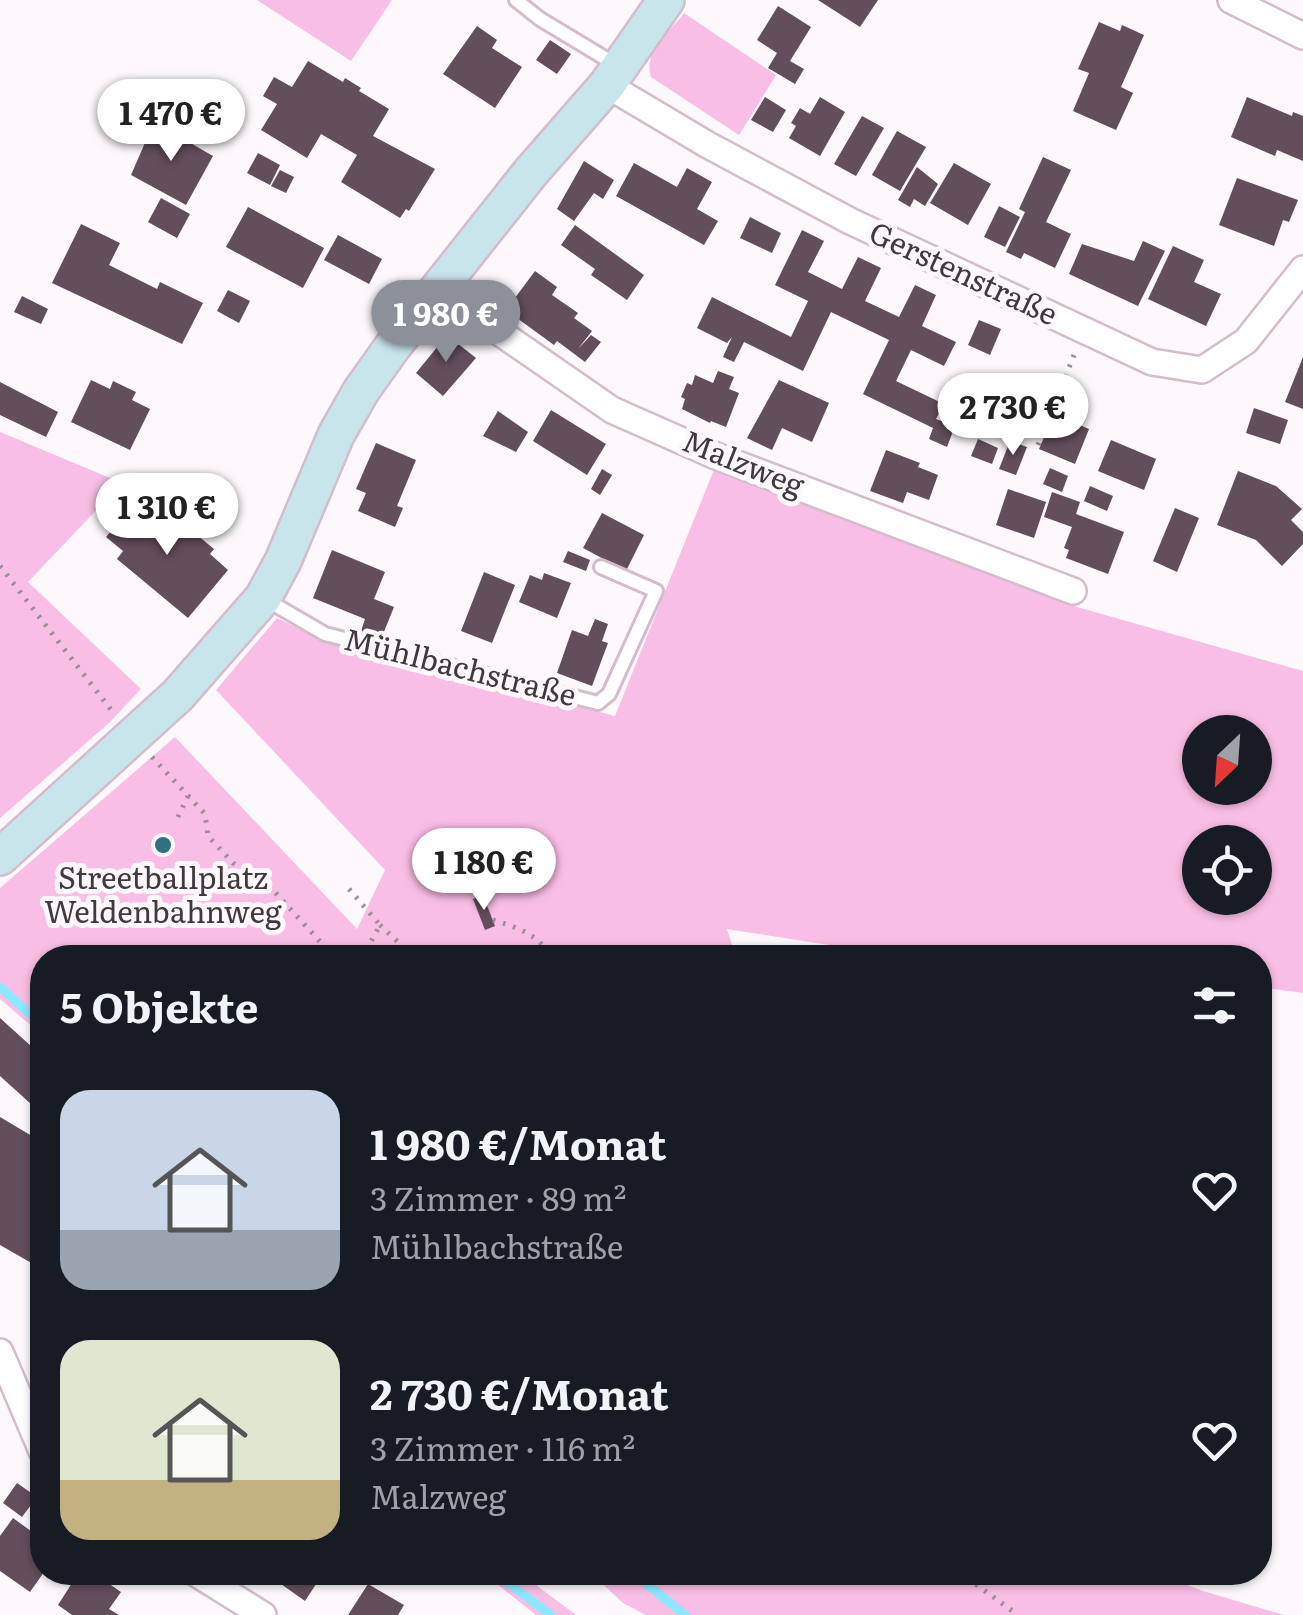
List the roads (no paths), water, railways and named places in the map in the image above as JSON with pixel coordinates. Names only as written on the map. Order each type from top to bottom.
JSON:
[{"type":"street","points":[[0,857],[134,736],[182,700],[263,598],[283,561],[336,436],[361,391],[531,172],[614,76],[666,0]]},
{"type":"street","points":[[1230,0],[1303,36]]},
{"type":"street","name":"Gerstenstraße","points":[[614,76],[708,146],[850,221],[1152,362],[1202,370],[1246,341],[1303,269]]},
{"type":"street","name":"Malzweg","points":[[438,290],[612,410],[716,456],[1073,590]]},
{"type":"street","points":[[0,1352],[30,1423]]},
{"type":"street","points":[[215,1585],[262,1615]]},
{"type":"lane","points":[[516,0],[614,76]]},
{"type":"lane","name":"Mühlbachstraße","points":[[263,598],[325,634],[598,703],[609,694],[656,591],[601,567]]},
{"type":"waterway","points":[[0,987],[30,1014]]},
{"type":"waterway","points":[[511,1585],[551,1615]]},
{"type":"waterway","points":[[648,1585],[685,1615]]},
{"type":"place","name":"Streetballplatz Weldenbahnweg","points":[[163,845]]}]
